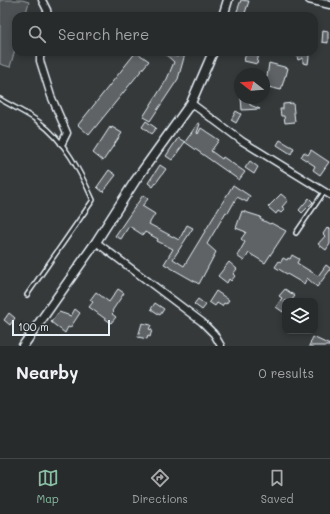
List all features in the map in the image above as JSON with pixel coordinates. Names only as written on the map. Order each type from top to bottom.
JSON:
[{"type":"street","points":[[42,0],[47,12]]},
{"type":"street","points":[[224,12],[228,0]]},
{"type":"street","points":[[309,0],[330,5]]},
{"type":"street","points":[[40,56],[40,61],[51,96],[68,133],[62,143]]},
{"type":"street","points":[[22,346],[96,242],[135,181],[191,103],[210,56]]},
{"type":"street","points":[[191,103],[242,141],[327,193]]},
{"type":"street","points":[[96,242],[202,322],[214,334],[221,346]]},
{"type":"lane","points":[[0,99],[39,122],[62,143],[93,200],[27,295]]},
{"type":"lane","points":[[296,233],[327,193]]},
{"type":"shaded area","points":[[0,0],[22,0],[29,2],[26,12],[12,12],[13,56],[10,67],[0,64]]},
{"type":"building","points":[[241,0],[249,1],[245,12],[237,12]]},
{"type":"building","points":[[323,30],[328,31],[328,43],[322,42]]},
{"type":"building","points":[[133,56],[142,56],[149,61],[89,135],[78,125]]},
{"type":"building","points":[[167,56],[184,56],[178,79],[150,121],[143,117],[167,79],[174,62]]},
{"type":"building","points":[[245,56],[258,56],[257,64],[244,61]]},
{"type":"building","points":[[297,56],[309,56],[308,64],[303,63],[303,58],[298,60]]},
{"type":"building","points":[[269,63],[288,68],[281,90],[270,87],[270,68],[268,68]]},
{"type":"building","points":[[293,103],[295,122],[285,123],[284,116],[281,116],[280,109],[283,109],[283,104]]},
{"type":"building","points":[[242,104],[250,104],[260,109],[242,110]]},
{"type":"building","points":[[236,111],[241,114],[236,123],[231,120]]},
{"type":"building","points":[[146,121],[156,128],[151,134],[142,127]]},
{"type":"building","points":[[198,123],[200,124],[198,134],[201,128],[219,140],[211,151],[222,159],[223,157],[245,172],[239,180],[185,142]]},
{"type":"building","points":[[110,127],[111,129],[112,127],[122,133],[103,161],[93,153]]},
{"type":"building","points":[[178,138],[185,142],[172,160],[166,156]]},
{"type":"building","points":[[280,140],[294,148],[291,154],[277,145]]},
{"type":"building","points":[[311,150],[329,162],[320,175],[313,170],[315,166],[301,157],[304,152],[308,155]]},
{"type":"building","points":[[250,161],[258,167],[254,174],[245,168]]},
{"type":"building","points":[[160,165],[166,169],[153,187],[148,183]]},
{"type":"building","points":[[109,170],[116,175],[103,192],[97,187]]},
{"type":"building","points":[[233,185],[250,196],[247,202],[237,197],[228,213],[226,212],[207,244],[216,252],[199,284],[164,264],[173,249],[157,241],[158,239],[145,232],[143,235],[129,226],[121,239],[115,236],[143,195],[148,199],[142,206],[155,214],[149,224],[179,240],[187,225],[193,228],[173,259],[184,266]]},
{"type":"building","points":[[281,194],[288,200],[282,207],[285,209],[281,213],[278,211],[276,214],[268,207]]},
{"type":"building","points":[[309,198],[313,202],[302,213],[299,210]]},
{"type":"building","points":[[242,211],[261,217],[260,219],[286,231],[265,263],[249,253],[244,261],[237,256],[245,242],[241,239],[246,232],[236,228]]},
{"type":"building","points":[[327,228],[329,230],[330,228],[330,244],[326,250],[318,244],[325,236],[323,234]]},
{"type":"building","points":[[292,255],[299,259],[297,263],[318,276],[326,265],[330,268],[330,270],[317,287],[307,278],[304,284],[275,267],[283,258],[287,260],[288,258],[290,259]]},
{"type":"building","points":[[229,262],[237,269],[233,274],[235,276],[231,281],[229,279],[227,283],[218,276]]},
{"type":"building","points":[[118,289],[124,293],[112,311],[114,312],[112,314],[116,317],[111,323],[89,307],[93,302],[90,300],[96,292],[109,302]]},
{"type":"building","points":[[285,289],[295,296],[293,298],[282,298],[279,296]]},
{"type":"building","points":[[216,291],[229,300],[226,304],[224,303],[222,306],[217,303],[215,306],[209,302]]},
{"type":"building","points":[[282,298],[282,311],[276,307]]},
{"type":"building","points":[[198,299],[206,305],[202,310],[194,304]]},
{"type":"building","points":[[155,303],[164,309],[160,315],[151,309]]},
{"type":"building","points":[[75,309],[80,313],[65,333],[51,322],[59,312],[71,316]]},
{"type":"building","points":[[9,313],[15,318],[10,325],[4,320]]},
{"type":"building","points":[[142,323],[151,325],[149,329],[152,330],[150,337],[148,336],[147,339],[138,337]]},
{"type":"building","points":[[313,337],[330,345],[330,346],[309,346]]}]
